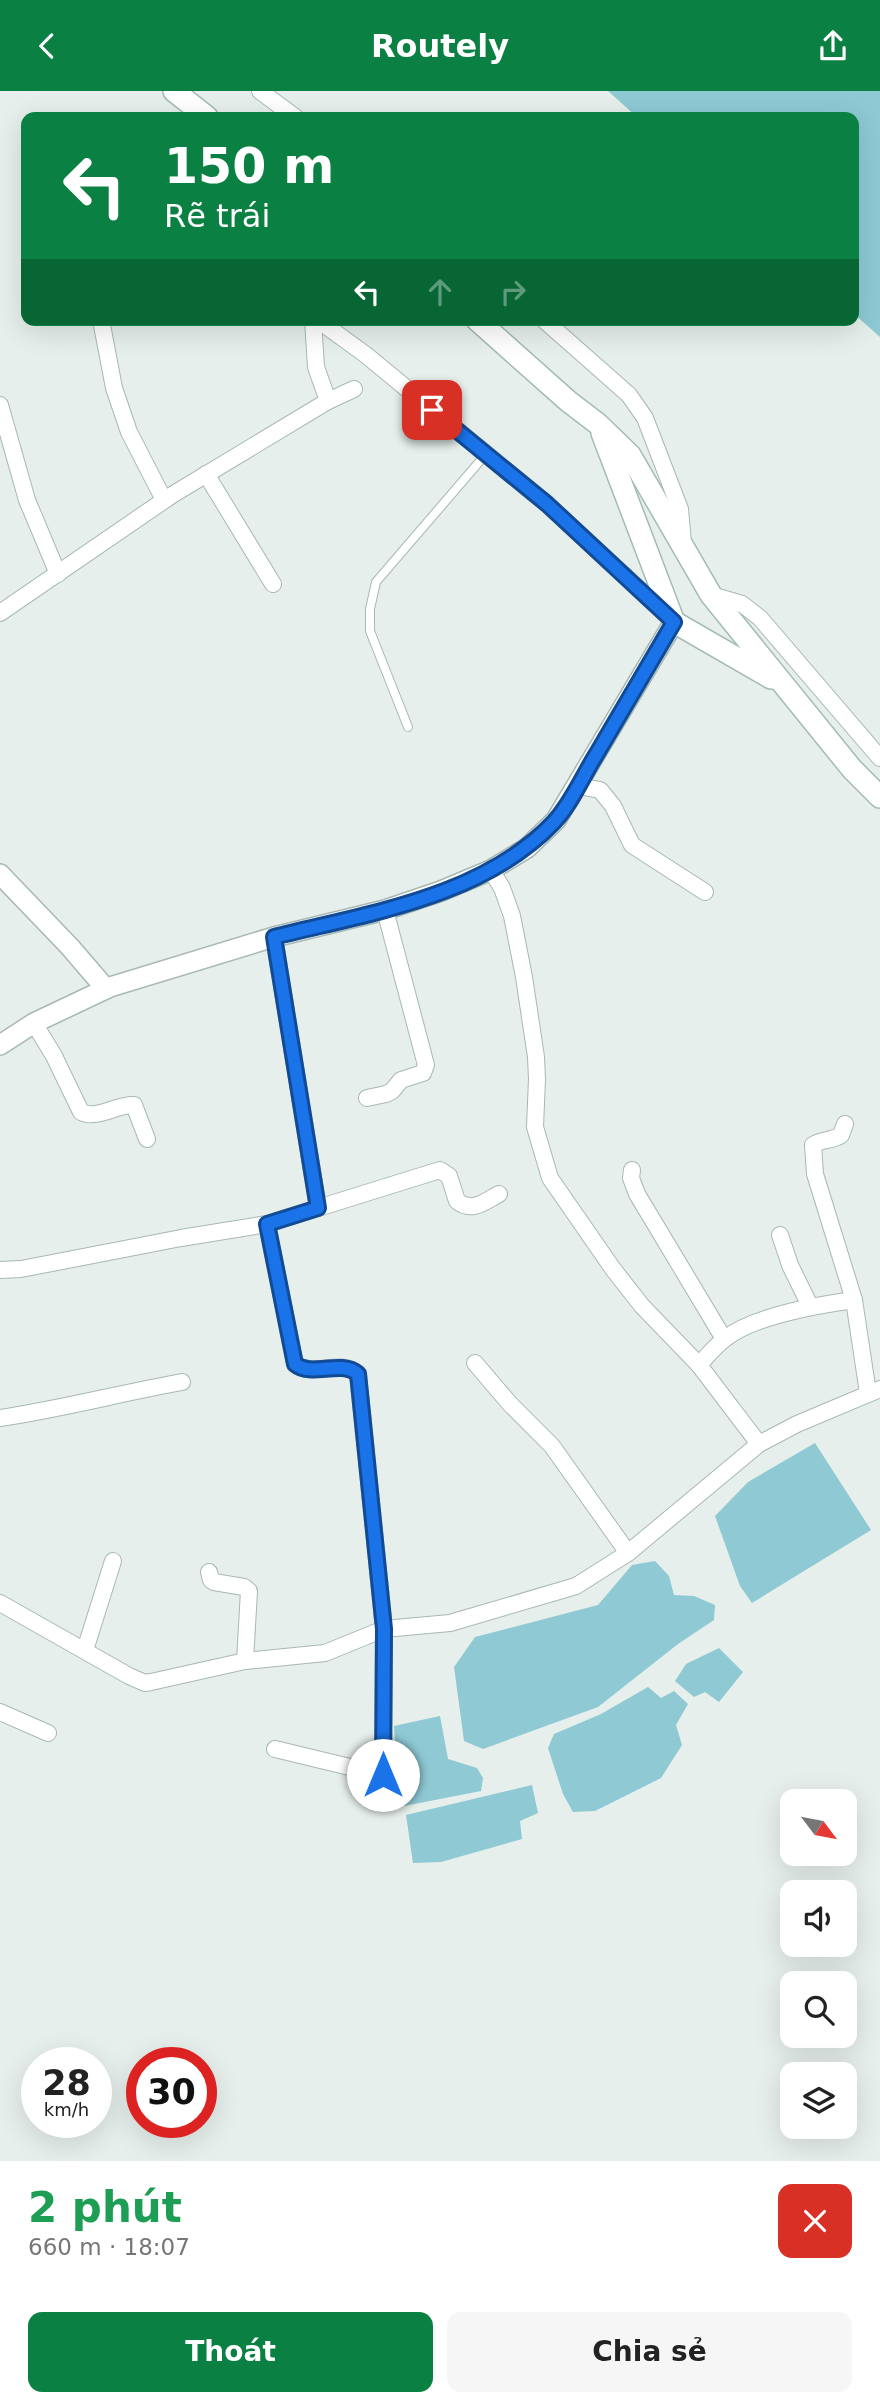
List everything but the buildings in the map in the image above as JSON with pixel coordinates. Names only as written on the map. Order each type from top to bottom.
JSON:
[{"type":"main road","points":[[174,91],[198,112]]},
{"type":"main road","points":[[484,326],[630,455],[711,596],[852,769],[880,797]]},
{"type":"main road","points":[[598,424],[674,622],[782,685]]},
{"type":"street","points":[[260,91],[288,112]]},
{"type":"street","points":[[102,326],[114,388],[129,432],[164,500]]},
{"type":"street","points":[[313,326],[316,367],[328,401]]},
{"type":"street","points":[[0,1045],[34,1023],[106,989],[274,937],[384,910],[441,891],[491,870],[527,848],[556,820],[674,622],[547,504],[366,355],[326,326]]},
{"type":"street","points":[[551,326],[629,395],[645,418],[680,509],[683,549]]},
{"type":"street","points":[[0,613],[164,500],[328,401],[354,389]]},
{"type":"street","points":[[0,405],[27,500],[58,574]]},
{"type":"street","points":[[206,474],[273,585]]},
{"type":"street","points":[[711,596],[742,604],[760,618],[880,758]]},
{"type":"street","points":[[578,786],[600,790],[613,806],[632,845],[705,892]]},
{"type":"street","points":[[491,870],[502,887],[512,916],[524,977],[537,1068],[535,1127],[550,1178],[642,1306],[699,1365],[759,1444]]},
{"type":"street","points":[[0,874],[106,989]]},
{"type":"street","points":[[367,1098],[392,1091],[401,1080],[423,1073],[426,1065],[384,910]]},
{"type":"street","points":[[274,937],[318,1208]]},
{"type":"street","points":[[34,1023],[81,1112],[89,1115],[134,1105],[147,1139]]},
{"type":"street","points":[[0,1603],[145,1683],[245,1661],[325,1653],[384,1629],[450,1623],[576,1586],[628,1553],[759,1444],[797,1424],[874,1391],[855,1300],[815,1174],[812,1150],[818,1141],[835,1139],[841,1135],[845,1124]]},
{"type":"street","points":[[0,1270],[21,1269],[267,1224],[440,1170],[449,1176],[457,1201],[467,1207],[477,1206],[499,1194]]},
{"type":"street","points":[[632,1170],[631,1178],[636,1194],[724,1339]]},
{"type":"street","points":[[267,1224],[295,1364],[302,1368],[348,1368],[358,1374],[384,1629],[383,1775],[275,1749]]},
{"type":"street","points":[[780,1235],[790,1265],[810,1306]]},
{"type":"street","points":[[699,1365],[724,1339],[738,1330],[810,1306],[855,1300]]},
{"type":"street","points":[[475,1363],[510,1405],[552,1446],[628,1553]]},
{"type":"street","points":[[0,1417],[57,1410],[125,1392],[181,1382]]},
{"type":"street","points":[[85,1650],[113,1561]]},
{"type":"street","points":[[209,1572],[211,1580],[244,1587],[248,1591],[245,1661]]},
{"type":"street","points":[[0,1712],[48,1733]]},
{"type":"lane","points":[[408,727],[370,631],[370,609],[376,582],[486,454]]},
{"type":"water","points":[[608,91],[880,91],[880,337],[859,318],[859,112],[631,112]]},
{"type":"water","points":[[815,1443],[871,1530],[752,1603],[740,1586],[715,1516],[748,1482]]},
{"type":"water","points":[[655,1561],[669,1576],[674,1595],[694,1596],[715,1605],[714,1620],[678,1644],[598,1707],[483,1749],[464,1741],[454,1667],[475,1637],[598,1605],[632,1565]]},
{"type":"water","points":[[719,1648],[743,1672],[719,1702],[705,1692],[694,1697],[675,1681],[686,1664]]},
{"type":"water","points":[[648,1687],[661,1698],[674,1691],[688,1704],[676,1725],[682,1745],[661,1778],[595,1811],[573,1812],[563,1794],[548,1748],[554,1734],[601,1714]]},
{"type":"water","points":[[440,1716],[448,1759],[477,1768],[483,1778],[481,1791],[399,1807],[394,1726]]},
{"type":"water","points":[[532,1785],[538,1813],[520,1821],[522,1839],[441,1862],[413,1863],[406,1815]]},
{"type":"route","points":[[383,1775],[384,1629],[358,1374],[348,1368],[298,1368],[295,1364],[267,1224],[318,1208],[274,937],[384,910],[441,891],[491,870],[527,848],[556,820],[674,622],[547,504],[432,410]]}]
